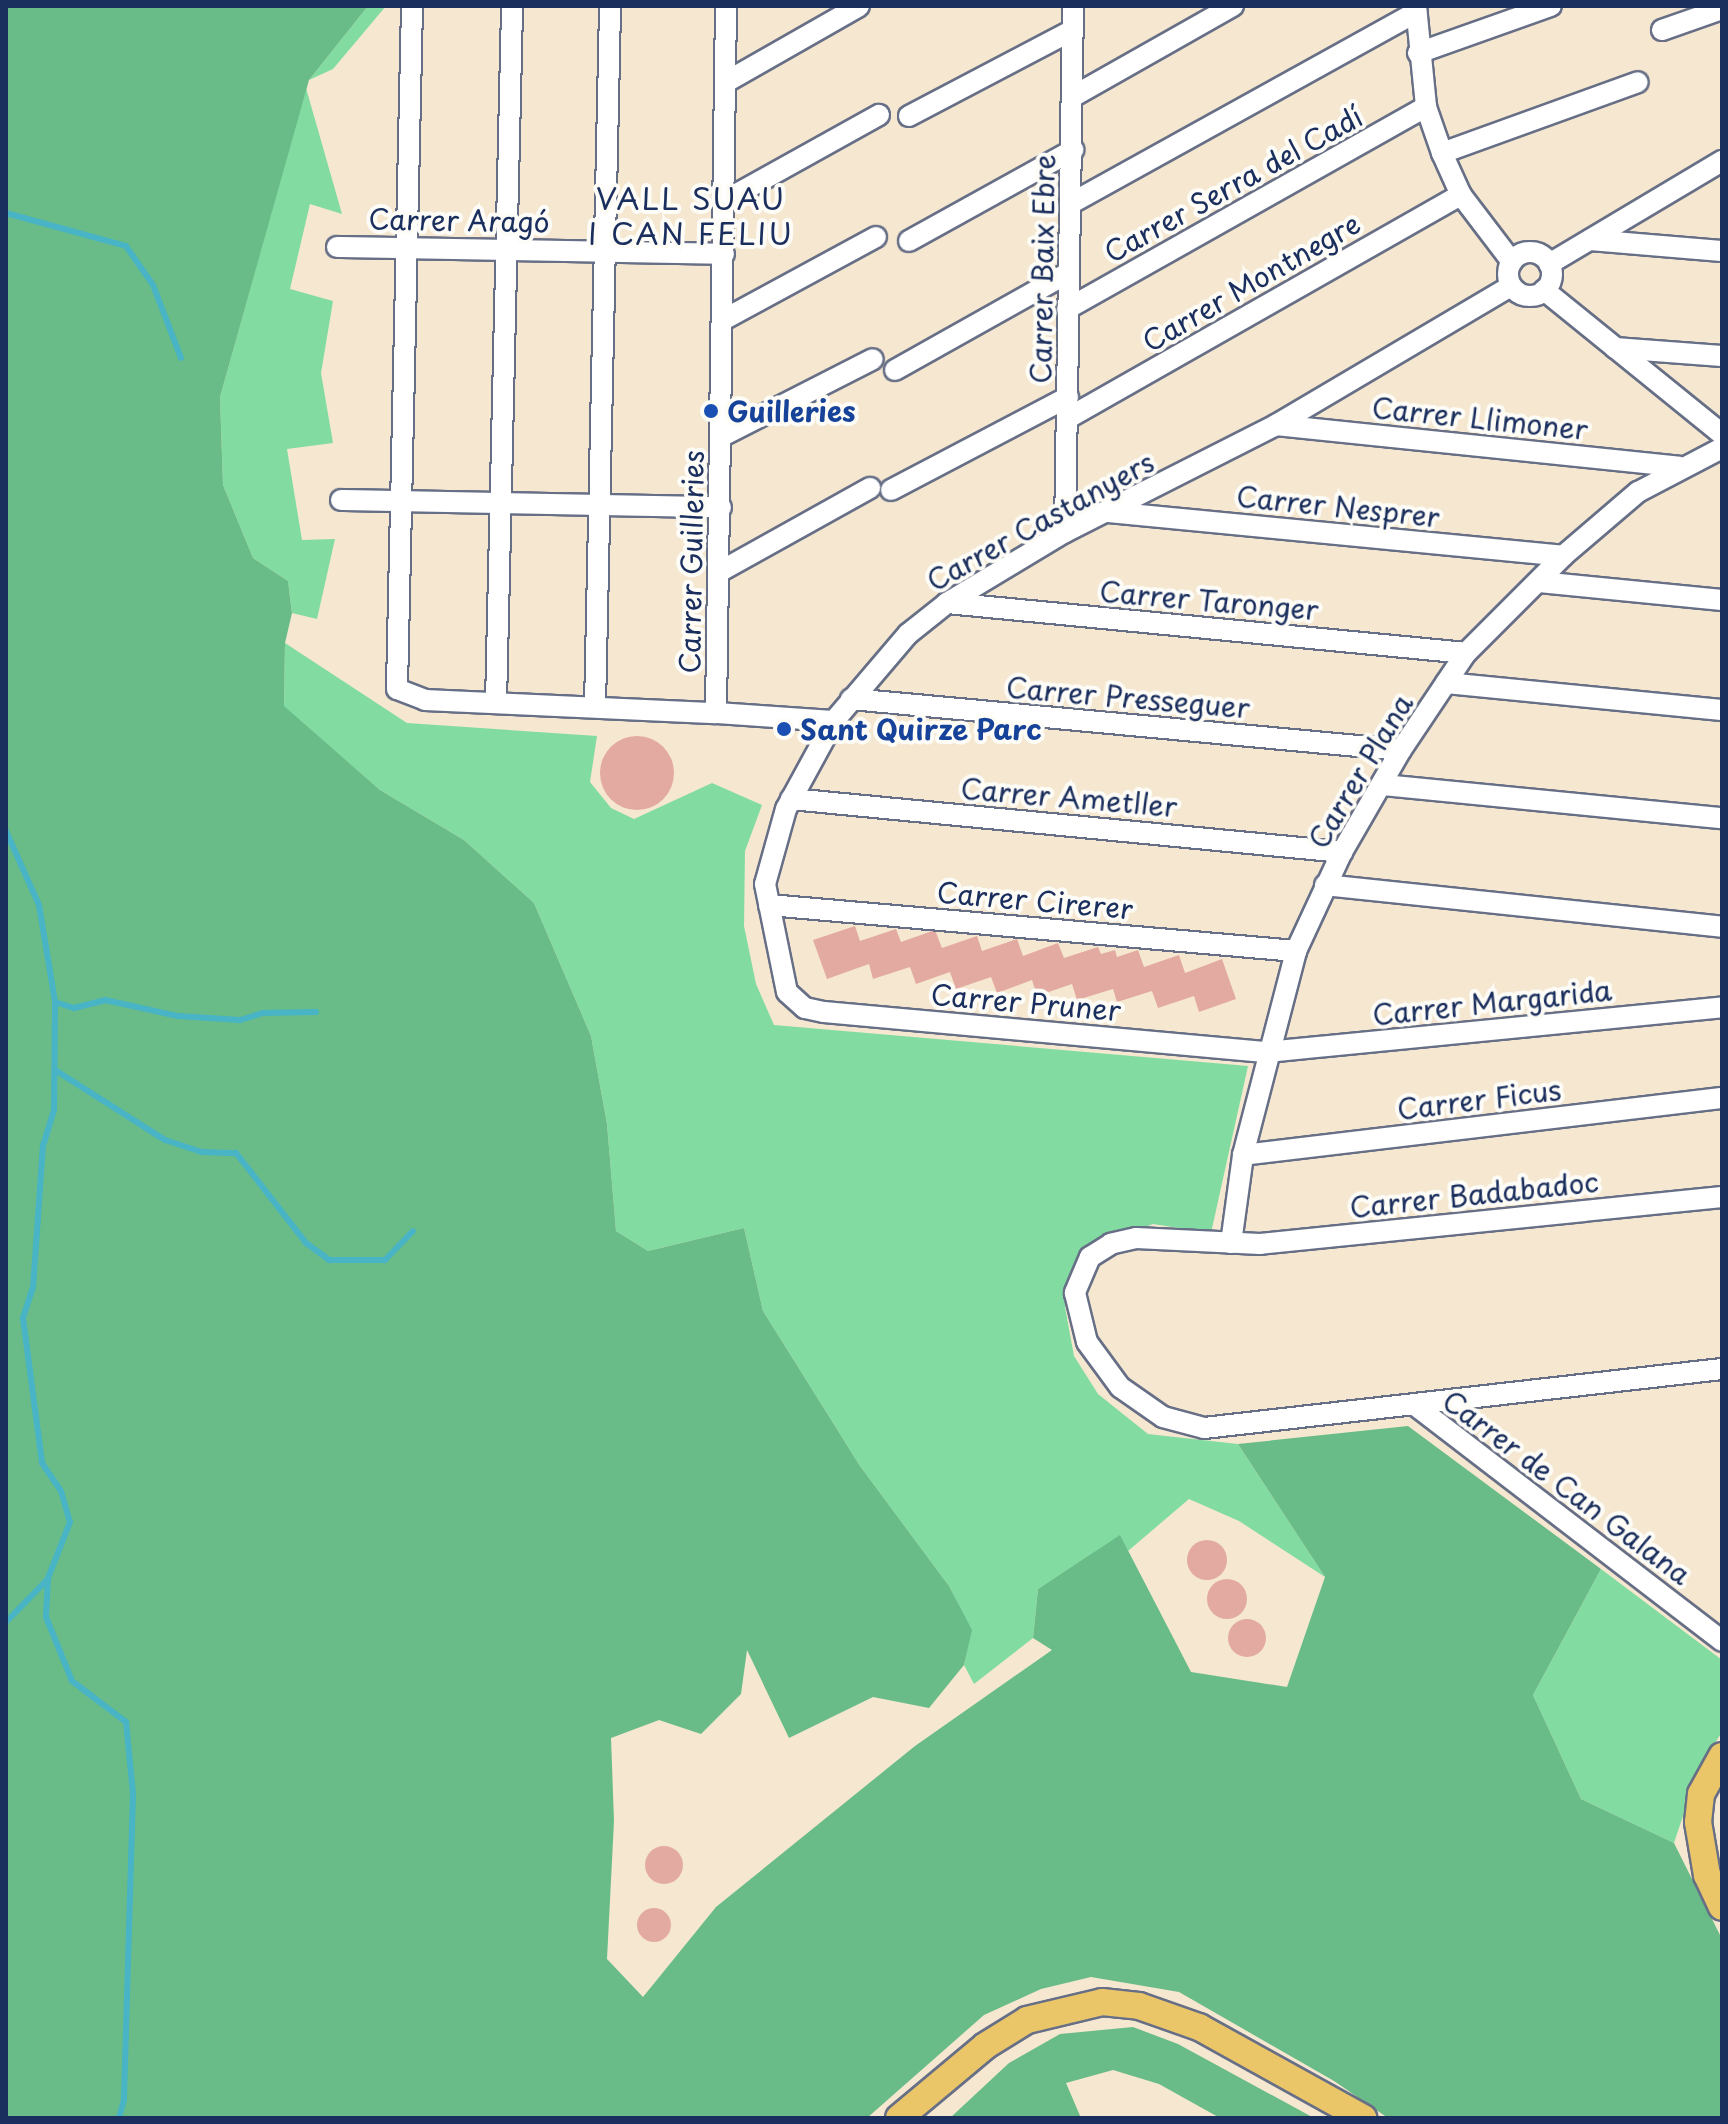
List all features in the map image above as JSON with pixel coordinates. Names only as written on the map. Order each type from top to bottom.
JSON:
[{"type":"main road","points":[[1722,1756],[1701,1794],[1698,1822],[1707,1875],[1722,1907]]},
{"type":"main road","points":[[899,2118],[985,2046],[1027,2020],[1102,2002],[1139,2006],[1199,2027],[1363,2118]]},
{"type":"street","points":[[412,6],[397,689],[425,700],[716,713]]},
{"type":"street","points":[[496,703],[498,503],[512,6]]},
{"type":"street","points":[[595,707],[610,6]]},
{"type":"street","name":"Carrer Guilleries","points":[[726,6],[726,200],[716,713],[834,721]]},
{"type":"street","points":[[726,82],[859,6]]},
{"type":"street","name":"Carrer Baix Ebre","points":[[1065,532],[1073,6]]},
{"type":"street","points":[[1072,97],[1233,6]]},
{"type":"street","points":[[1418,53],[1551,6]]},
{"type":"street","points":[[1070,204],[1416,9],[1418,53],[1426,107],[1461,195],[1512,262],[1511,286],[1530,296],[1544,290],[1551,278],[1549,264],[1531,252],[1512,262]]},
{"type":"street","points":[[1662,30],[1722,9]]},
{"type":"street","points":[[909,116],[1073,30]]},
{"type":"street","points":[[1442,153],[1638,82]]},
{"type":"street","name":"Carrer Serra del Cadí","points":[[1067,309],[1426,107]]},
{"type":"street","points":[[726,200],[879,115]]},
{"type":"street","points":[[909,241],[1073,150]]},
{"type":"street","points":[[1549,264],[1722,161]]},
{"type":"street","name":"Carrer Montnegre","points":[[1068,418],[1461,195]]},
{"type":"street","points":[[723,320],[876,237]]},
{"type":"street","points":[[1590,240],[1722,251]]},
{"type":"street","name":"Carrer Aragó","points":[[337,247],[406,245],[724,254]]},
{"type":"street","points":[[895,370],[1068,273]]},
{"type":"street","name":"Carrer Castanyers","points":[[787,992],[769,905],[767,865],[791,799],[834,721],[908,634],[947,603],[1065,532],[1276,425],[1511,286]]},
{"type":"street","points":[[1544,290],[1722,434]]},
{"type":"street","points":[[1615,348],[1722,356]]},
{"type":"street","points":[[722,436],[873,359]]},
{"type":"street","points":[[891,490],[1068,397]]},
{"type":"street","name":"Carrer Llimoner","points":[[1276,425],[1679,467]]},
{"type":"street","name":"Carrer Plana","points":[[1231,1243],[1243,1155],[1267,1052],[1296,951],[1342,852],[1401,750],[1466,653],[1563,556],[1638,492],[1679,467],[1722,448]]},
{"type":"street","points":[[719,572],[870,488]]},
{"type":"street","points":[[341,500],[721,507]]},
{"type":"street","name":"Carrer Nesprer","points":[[1108,512],[1563,556]]},
{"type":"street","points":[[1539,582],[1722,600]]},
{"type":"street","name":"Carrer Taronger","points":[[947,603],[1466,653]]},
{"type":"street","points":[[1446,683],[1722,710]]},
{"type":"street","name":"Carrer Presseguer","points":[[851,699],[1401,750]]},
{"type":"street","points":[[1383,785],[1722,818]]},
{"type":"street","name":"Carrer Ametller","points":[[791,799],[1342,852]]},
{"type":"street","points":[[1325,885],[1722,927]]},
{"type":"street","name":"Carrer Cirerer","points":[[769,905],[1296,951]]},
{"type":"street","name":"Carrer Pruner","points":[[787,992],[805,1008],[824,1012],[1267,1052]]},
{"type":"street","name":"Carrer Margarida","points":[[1267,1052],[1722,1007]]},
{"type":"street","name":"Carrer Ficus","points":[[1243,1155],[1722,1098]]},
{"type":"street","name":"Carrer Badabadoc","points":[[1722,1197],[1231,1243],[1136,1238],[1111,1244],[1090,1257],[1075,1293],[1078,1317],[1101,1366],[1143,1406],[1204,1428],[1343,1415],[1722,1369]]},
{"type":"street","name":"Carrer de Can Galana","points":[[1416,1406],[1722,1641]]},
{"type":"green space","points":[[6,6],[368,6],[309,80],[220,397],[223,485],[253,558],[288,581],[292,613],[285,643],[284,706],[380,790],[464,840],[534,903],[591,1036],[607,1124],[616,1231],[648,1251],[744,1228],[763,1311],[860,1466],[949,1586],[972,1630],[964,1665],[929,1708],[873,1697],[789,1738],[747,1650],[741,1694],[701,1734],[659,1720],[611,1738],[614,1821],[607,1959],[643,1997],[716,1907],[915,1746],[1052,1650],[1033,1638],[1038,1589],[1120,1535],[1191,1672],[1287,1687],[1325,1577],[1238,1444],[1408,1426],[1601,1569],[1533,1695],[1581,1799],[1674,1843],[1722,1939],[1722,2118],[1388,2118],[1334,2081],[1179,1992],[1091,1977],[1041,1989],[984,2015],[867,2118],[6,2118]]},
{"type":"green space","points":[[368,6],[386,6],[333,69],[309,80]]},
{"type":"green space","points":[[306,88],[342,214],[310,204],[290,289],[333,301],[321,373],[333,443],[287,449],[302,540],[335,539],[317,619],[292,613],[288,581],[253,558],[223,485],[220,397]]},
{"type":"green space","points":[[285,643],[407,723],[597,736],[590,782],[611,808],[634,819],[712,783],[762,805],[745,851],[744,926],[756,984],[774,1025],[1248,1066],[1211,1233],[1153,1224],[1085,1250],[1070,1277],[1065,1307],[1074,1356],[1098,1394],[1148,1434],[1238,1444],[1325,1577],[1239,1521],[1189,1499],[1128,1551],[1120,1536],[1038,1589],[1033,1638],[974,1684],[964,1665],[971,1630],[949,1586],[860,1466],[763,1311],[744,1228],[648,1251],[616,1231],[607,1124],[591,1036],[534,903],[464,840],[380,790],[284,707]]},
{"type":"green space","points":[[1601,1569],[1722,1660],[1722,1732],[1699,1768],[1674,1843],[1581,1799],[1533,1695]]},
{"type":"green space","points":[[1133,2027],[1178,2044],[1314,2118],[1220,2118],[1159,2084],[1113,2070],[1066,2083],[1081,2118],[950,2118],[1009,2063],[1060,2034]]},
{"type":"building","points":[[637,736],[651,739],[663,747],[671,759],[674,773],[671,787],[663,799],[651,807],[637,810],[623,807],[611,799],[603,787],[600,773],[603,759],[611,747],[623,739]]},
{"type":"building","points":[[855,926],[860,941],[896,929],[901,942],[935,930],[942,948],[977,936],[982,951],[1017,939],[1023,956],[1058,943],[1064,958],[1098,947],[1101,954],[1115,950],[1117,957],[1138,950],[1144,967],[1179,955],[1185,973],[1222,959],[1236,999],[1199,1012],[1194,996],[1158,1008],[1152,991],[1117,1002],[1113,989],[1077,1000],[1072,984],[1037,996],[1032,980],[997,993],[991,977],[956,989],[950,972],[916,984],[910,967],[873,979],[869,964],[827,979],[813,940]]},
{"type":"building","points":[[1207,1540],[1221,1546],[1227,1560],[1221,1574],[1207,1580],[1193,1574],[1187,1560],[1193,1546]]},
{"type":"building","points":[[1227,1579],[1241,1585],[1247,1599],[1241,1613],[1227,1619],[1213,1613],[1207,1599],[1213,1585]]},
{"type":"building","points":[[1247,1619],[1261,1624],[1266,1638],[1261,1652],[1247,1657],[1233,1652],[1228,1638],[1233,1624]]},
{"type":"building","points":[[664,1846],[678,1851],[683,1865],[678,1879],[664,1884],[650,1879],[645,1865],[650,1851]]},
{"type":"building","points":[[654,1908],[666,1913],[671,1925],[666,1937],[654,1942],[642,1937],[637,1925],[642,1913]]},
{"type":"waterway","points":[[6,213],[126,246],[153,285],[181,358]]},
{"type":"waterway","points":[[6,831],[39,905],[55,1002],[54,1110],[43,1145],[33,1287],[23,1318],[42,1463],[61,1491],[70,1522],[48,1578],[46,1617],[72,1681],[126,1722],[133,1794],[124,2100],[119,2118]]},
{"type":"waterway","points":[[55,1002],[74,1008],[105,1000],[178,1016],[240,1020],[263,1013],[316,1012]]},
{"type":"waterway","points":[[55,1070],[165,1140],[201,1152],[236,1153],[306,1243],[329,1260],[385,1260],[413,1231]]},
{"type":"waterway","points":[[6,1622],[48,1579]]},
{"type":"place","name":"Guilleries","points":[[711,411]]},
{"type":"place","name":"Sant Quirze Parc","points":[[784,729]]},
{"type":"district","name":"VALL SUAU I CAN FELIU","points":[[691,215]]}]
